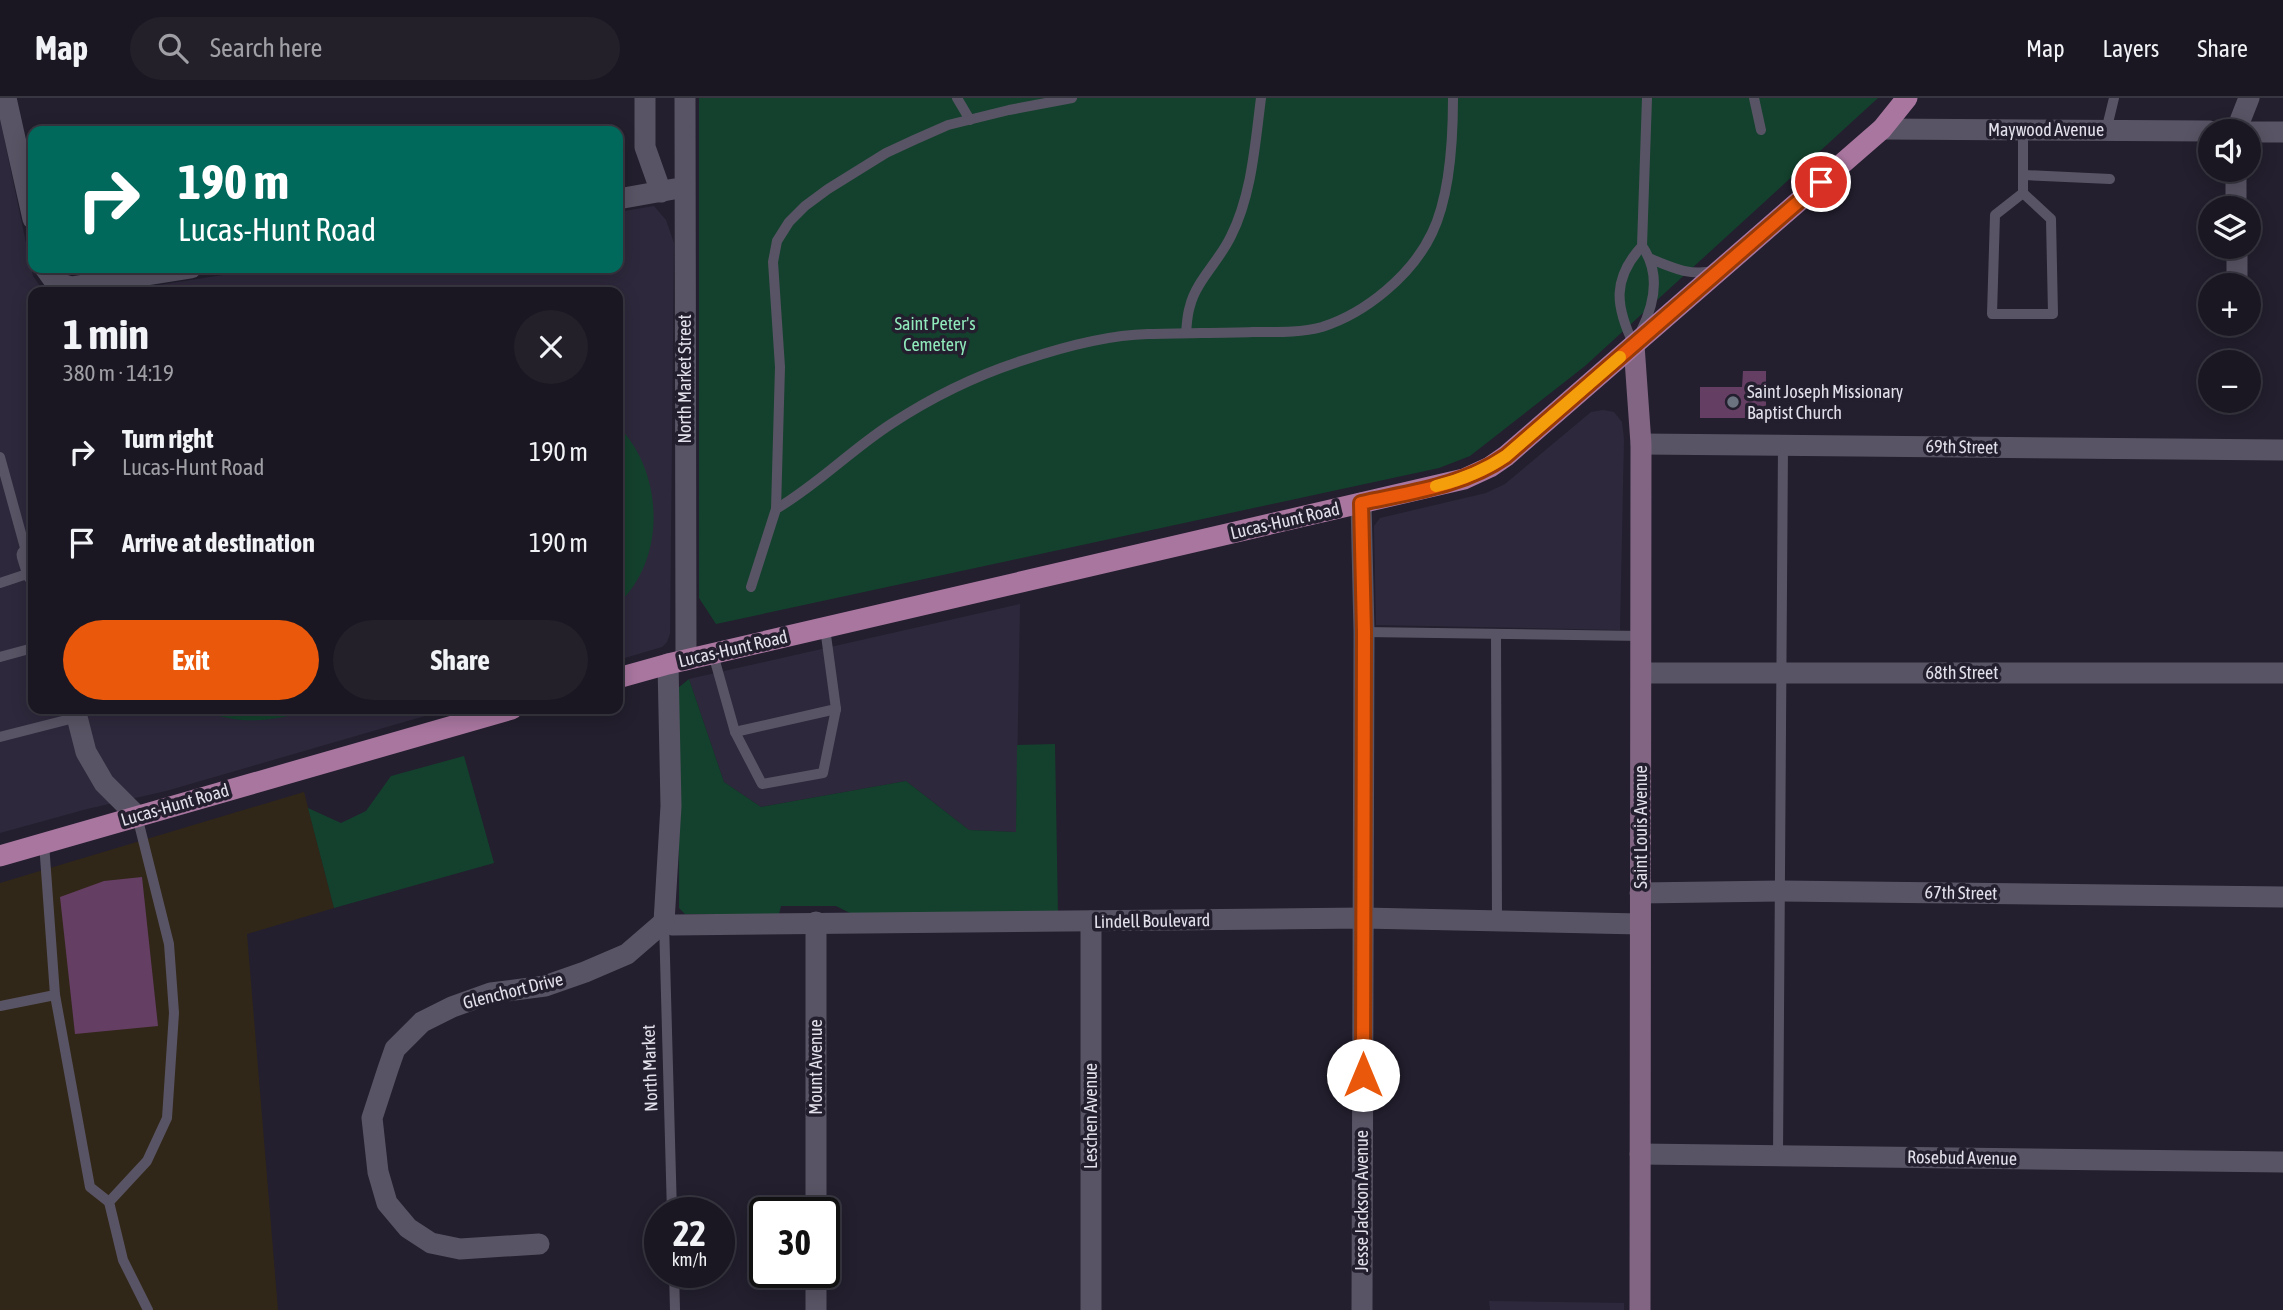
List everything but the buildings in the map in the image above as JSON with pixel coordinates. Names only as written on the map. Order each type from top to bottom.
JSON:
[{"type":"main road","name":"Lucas-Hunt Road","points":[[623,677],[1464,479],[1506,456],[1882,129],[1907,98]]},
{"type":"main road","name":"Lucas-Hunt Road","points":[[0,856],[494,714]]},
{"type":"street","points":[[6,98],[28,197]]},
{"type":"street","points":[[645,98],[645,146],[661,192]]},
{"type":"street","name":"North Market Street","points":[[664,922],[677,662],[685,98]]},
{"type":"street","points":[[2241,119],[2249,98]]},
{"type":"street","name":"Maywood Avenue","points":[[1882,129],[2198,131]]},
{"type":"street","points":[[2261,132],[2283,132]]},
{"type":"street","points":[[623,198],[685,188]]},
{"type":"street","points":[[50,275],[71,287],[159,273]]},
{"type":"street","name":"Saint Louis Avenue","points":[[1634,345],[1641,444],[1640,1310]]},
{"type":"street","name":"69th Street","points":[[1641,444],[2283,450]]},
{"type":"street","name":"Jesse Jackson Avenue","points":[[1361,503],[1364,632],[1362,1310]]},
{"type":"street","name":"68th Street","points":[[1642,673],[2283,673]]},
{"type":"street","points":[[76,714],[86,752],[104,783],[137,816]]},
{"type":"street","name":"67th Street","points":[[1640,893],[1781,891],[2283,897]]},
{"type":"street","name":"Lindell Boulevard","points":[[664,922],[673,925],[1363,918],[1640,924]]},
{"type":"street","name":"Leschen Avenue","points":[[1090,1310],[1091,921]]},
{"type":"street","name":"Glenchort Drive","points":[[539,1244],[460,1249],[432,1242],[408,1228],[387,1203],[379,1172],[372,1118],[391,1059],[395,1049],[422,1022],[452,1007],[491,993],[545,986],[585,972],[627,954],[664,922]]},
{"type":"street","name":"Mount Avenue","points":[[816,1197],[817,922]]},
{"type":"street","name":"Rosebud Avenue","points":[[1640,1154],[2283,1162]]},
{"type":"street","points":[[816,1288],[816,1310]]},
{"type":"lane","points":[[957,98],[970,120]]},
{"type":"lane","points":[[751,587],[776,509],[780,367],[773,261],[777,241],[789,222],[828,189],[886,153],[948,125],[1072,98]]},
{"type":"lane","points":[[1186,333],[1189,306],[1195,292],[1231,237],[1243,208],[1261,98]]},
{"type":"lane","points":[[776,509],[801,495],[889,425],[935,397],[1023,361],[1118,337],[1291,332],[1320,327],[1365,305],[1391,285],[1418,257],[1433,232],[1451,154],[1452,98]]},
{"type":"lane","points":[[1634,345],[1649,315],[1654,291],[1651,259],[1642,246],[1647,98]]},
{"type":"lane","points":[[1754,98],[1761,130]]},
{"type":"lane","points":[[2106,131],[2114,98]]},
{"type":"lane","points":[[2023,130],[2023,193],[1995,215],[1992,314],[2053,314],[2051,219],[2023,193]]},
{"type":"lane","points":[[2024,175],[2110,179]]},
{"type":"lane","points":[[1634,345],[1623,322],[1620,296],[1622,275],[1628,261],[1642,246]]},
{"type":"lane","points":[[1651,259],[1678,271],[1698,274],[1720,270]]},
{"type":"lane","points":[[1777,1156],[1783,445]]},
{"type":"lane","points":[[0,457],[5,492],[28,558]]},
{"type":"lane","points":[[0,583],[28,569]]},
{"type":"lane","points":[[713,654],[735,732],[762,784],[823,774],[836,709],[825,628]]},
{"type":"lane","points":[[1364,632],[1642,636]]},
{"type":"lane","points":[[1496,634],[1497,922]]},
{"type":"lane","points":[[0,657],[28,649]]},
{"type":"lane","points":[[735,732],[836,709]]},
{"type":"lane","points":[[0,737],[73,714]]},
{"type":"lane","points":[[109,1202],[147,1161],[167,1118],[168,1105],[174,1013],[169,944],[137,816]]},
{"type":"lane","points":[[44,843],[55,995],[90,1187],[109,1202],[123,1260],[148,1310]]},
{"type":"lane","name":"North Market","points":[[664,922],[672,1197]]},
{"type":"lane","points":[[0,1006],[55,995]]},
{"type":"lane","points":[[674,1288],[675,1310]]},
{"type":"shaded area","points":[[0,119],[28,252],[28,273],[32,273],[41,287],[28,287],[28,714],[432,714],[166,791],[0,833]]},
{"type":"shaded area","points":[[654,206],[666,220],[674,243],[670,634],[662,647],[623,659],[623,287],[146,287],[235,273],[623,273],[623,211]]},
{"type":"shaded area","points":[[1591,412],[1614,412],[1622,422],[1624,439],[1620,630],[1376,625],[1374,526],[1380,518],[1486,493],[1505,484]]},
{"type":"shaded area","points":[[1020,604],[1016,832],[969,830],[906,781],[761,807],[724,782],[689,679]]},
{"type":"shaded area","points":[[304,792],[334,908],[247,934],[278,1310],[0,1310],[0,883]]},
{"type":"shaded area","points":[[1489,1301],[1624,1303],[1624,1310],[1490,1310]]},
{"type":"green space","name":"Saint Peter's Cemetery","points":[[699,98],[1878,98],[1585,366],[1470,456],[1439,468],[716,624],[699,598]]},
{"type":"green space","points":[[623,432],[644,467],[654,515],[652,540],[645,564],[634,585],[623,598]]},
{"type":"green space","points":[[689,679],[724,782],[761,807],[906,781],[969,830],[1016,832],[1017,745],[1055,744],[1058,913],[856,916],[836,906],[781,906],[779,914],[685,914],[679,908],[678,688]]},
{"type":"green space","points":[[212,714],[297,714],[258,720]]},
{"type":"green space","points":[[464,756],[494,863],[334,908],[308,808],[341,823],[366,811],[391,776]]},
{"type":"slow traffic","points":[[1436,486],[1464,479],[1506,456],[1620,357]]},
{"type":"place","name":"Saint Joseph Missionary Baptist Church","points":[[1733,402]]},
{"type":"route","points":[[1363,1075],[1364,632],[1361,503],[1464,479],[1506,456],[1821,182]]}]
